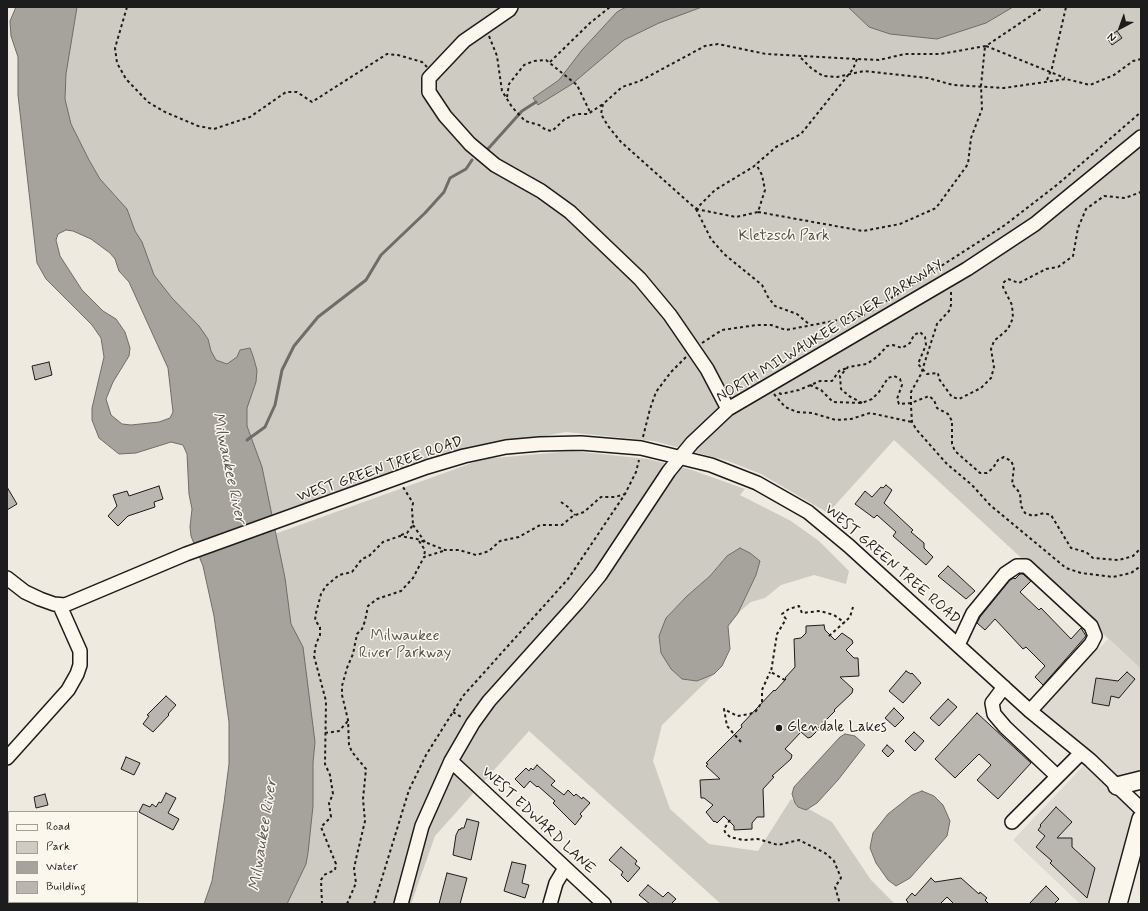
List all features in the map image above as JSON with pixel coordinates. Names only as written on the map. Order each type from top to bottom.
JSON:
[{"type":"main road","points":[[1117,786],[1141,780]]},
{"type":"main road","points":[[1118,904],[1141,819]]},
{"type":"street","points":[[511,7],[509,10],[464,41],[429,78],[429,92],[445,116],[470,144],[495,165],[541,191],[570,212],[640,279],[670,315],[707,369],[728,409]]},
{"type":"street","name":"NORTH MILWAUKEE RIVER PARKWAY","points":[[401,904],[422,826],[451,761],[473,723],[489,701],[577,603],[600,575],[679,456],[728,409],[947,281],[1035,224],[1141,137]]},
{"type":"street","name":"WEST GREEN TREE ROAD","points":[[60,606],[73,603],[186,554],[427,467],[464,456],[506,447],[540,444],[581,443],[641,448],[711,465],[757,483],[808,512],[844,541],[1004,687],[1081,753],[1141,809]]},
{"type":"street","points":[[958,645],[973,613],[1005,574],[1017,566],[1026,566],[1091,626],[1095,636],[1091,644],[1030,710]]},
{"type":"street","points":[[7,578],[25,592],[60,606],[80,651],[80,665],[78,674],[68,690],[7,758]]},
{"type":"street","points":[[1004,687],[992,703],[994,714],[1001,724],[1057,776]]},
{"type":"street","points":[[1012,822],[1081,753]]},
{"type":"street","name":"WEST EDWARD LANE","points":[[451,761],[604,904]]},
{"type":"street","points":[[550,904],[556,883],[565,868]]},
{"type":"path","points":[[127,7],[115,48],[117,63],[126,79],[148,102],[165,112],[198,126],[214,129],[250,117],[286,92],[297,92],[312,102],[387,54],[398,55],[422,62],[434,73]]},
{"type":"path","points":[[550,62],[610,7]]},
{"type":"path","points":[[485,26],[497,56],[500,85],[512,107],[522,119],[546,130],[552,131],[571,116],[576,114],[582,116],[603,104],[622,87],[640,81],[705,46],[718,44],[735,46],[748,52],[800,57],[879,60],[905,54],[940,54],[986,46],[1044,7]]},
{"type":"path","points":[[1047,80],[1066,7]]},
{"type":"path","points":[[986,46],[994,50],[1014,55],[1066,78],[1090,85],[1114,75],[1133,61],[1141,59]]},
{"type":"path","points":[[696,209],[736,217],[758,212],[863,231],[900,224],[928,213],[936,208],[944,199],[958,175],[968,164],[971,138],[982,109],[981,86],[986,46]]},
{"type":"path","points":[[800,57],[811,68],[823,76],[837,77],[864,71],[928,78],[952,85],[1004,88],[1066,78]]},
{"type":"path","points":[[507,98],[509,84],[524,65],[539,59],[550,62],[577,85],[590,112]]},
{"type":"path","points":[[696,209],[715,190],[756,164],[776,147],[801,134],[849,75],[857,59]]},
{"type":"path","points":[[603,104],[601,114],[608,126],[621,142],[696,209],[711,238],[724,254],[762,285],[768,297],[775,306],[797,314],[810,325]]},
{"type":"path","points":[[699,346],[722,330],[757,325],[771,325],[786,330],[865,315],[1005,224],[1058,184],[1141,112]]},
{"type":"path","points":[[756,164],[762,175],[765,190],[758,212]]},
{"type":"path","points":[[768,386],[781,394],[820,381],[832,381],[839,371],[848,367],[867,364],[878,356],[887,346],[893,345],[902,348],[910,343],[914,335],[920,332],[924,337],[926,345],[918,364],[927,374],[938,373],[939,379],[952,397],[959,399],[981,388],[991,378],[994,367],[991,349],[994,341],[1008,329],[1013,318],[1012,305],[1003,287],[1004,282],[1008,279],[1019,282],[1046,269],[1058,267],[1073,256],[1078,228],[1086,209],[1104,196],[1125,198],[1141,192]]},
{"type":"path","points":[[947,281],[951,292],[951,305],[949,311],[937,324],[922,369],[912,392],[912,422],[920,435],[947,464],[972,485],[999,513],[1033,540],[1059,564],[1081,573],[1113,577],[1131,573],[1141,566]]},
{"type":"path","points":[[643,437],[656,392],[671,372],[690,354]]},
{"type":"path","points":[[848,367],[840,376],[841,389],[849,396],[862,403]]},
{"type":"path","points":[[810,385],[822,390],[833,402],[862,403],[872,399],[880,392],[888,378],[894,376],[900,379],[902,385],[898,399],[899,404],[911,403],[929,396],[934,400],[937,408],[948,414],[952,421],[952,444],[955,451],[980,473],[987,473],[993,468],[998,460],[1004,457],[1011,461],[1014,467],[1012,484],[1020,494],[1021,506],[1025,513],[1033,516],[1044,513],[1051,515],[1071,548],[1086,552],[1093,558],[1119,560],[1133,556],[1141,548]]},
{"type":"path","points":[[768,386],[776,398],[785,407],[797,412],[812,413],[844,420],[870,413],[912,422]]},
{"type":"path","points":[[374,904],[409,790],[426,754],[463,696],[568,579],[625,494],[636,472],[639,459]]},
{"type":"path","points":[[403,486],[413,503],[412,509],[414,525],[426,543]]},
{"type":"path","points":[[424,557],[445,550],[459,550],[476,554],[483,553],[489,551],[500,541],[519,537],[540,525],[562,525],[575,515],[584,512],[601,497],[615,497],[625,494]]},
{"type":"path","points":[[561,502],[575,515]]},
{"type":"path","points":[[322,904],[321,880],[324,875],[335,870],[336,864],[321,827],[330,817],[329,803],[333,794],[330,775],[325,764],[326,701],[314,656],[316,644],[320,635],[320,627],[315,620],[321,594],[332,580],[339,575],[352,572],[362,559],[369,556],[383,542],[400,536],[414,525]]},
{"type":"path","points":[[400,536],[417,539],[445,550]]},
{"type":"path","points":[[347,904],[356,884],[354,869],[366,821],[363,799],[366,769],[352,752],[348,733],[348,721],[343,702],[342,686],[353,654],[357,634],[362,629],[368,606],[377,599],[401,592],[414,578],[424,557],[425,550],[423,545],[417,539]]},
{"type":"path","points":[[740,742],[726,726],[724,709],[737,716],[750,714],[756,711],[762,702],[762,690],[770,672],[777,634],[786,619],[782,614],[789,609],[799,606],[802,613],[812,610],[827,612],[845,623]]},
{"type":"path","points":[[829,636],[838,626],[840,628],[850,618],[853,607]]},
{"type":"path","points":[[770,672],[785,680]]},
{"type":"path","points":[[325,733],[340,731],[348,721]]},
{"type":"path","points":[[730,820],[724,829],[730,837],[743,840],[758,839],[778,845],[799,840],[825,853],[834,861],[842,878],[835,887],[840,904]]},
{"type":"shaded area","points":[[1108,639],[1141,669],[1141,780],[1118,786],[1141,809],[1118,904],[1080,904],[1013,840],[1089,760],[1034,714]]},
{"type":"green space","name":"Kletzsch Park","points":[[45,7],[1141,7],[1141,669],[894,440],[828,513],[761,474],[728,461],[654,441],[566,432],[451,453],[271,515],[172,335],[54,167]]},
{"type":"green space","name":"Milwaukee River Parkway","points":[[572,451],[648,459],[692,470],[745,489],[740,495],[791,521],[819,541],[849,571],[846,584],[814,575],[781,585],[765,598],[751,602],[738,613],[756,575],[760,561],[727,556],[710,576],[687,596],[666,618],[682,679],[697,681],[714,674],[662,725],[653,761],[670,809],[709,844],[758,851],[791,799],[832,822],[871,880],[895,904],[721,904],[529,731],[435,836],[411,904],[238,904],[272,535],[483,459]]},
{"type":"water","name":"Milwaukee River","points":[[16,7],[77,7],[66,74],[65,99],[71,124],[89,160],[100,179],[127,209],[135,231],[142,242],[154,275],[172,298],[199,326],[208,339],[211,351],[216,360],[227,364],[237,357],[240,350],[250,348],[253,356],[257,370],[256,382],[247,408],[247,426],[262,467],[285,578],[291,624],[303,647],[315,742],[313,763],[313,806],[308,853],[306,864],[287,904],[204,904],[212,881],[224,803],[229,764],[229,722],[214,616],[203,566],[191,536],[190,527],[192,509],[189,494],[187,454],[183,445],[171,442],[136,453],[119,454],[99,438],[92,420],[92,408],[104,357],[101,338],[92,325],[46,279],[37,263],[18,95],[18,57],[11,36],[10,21]],"holes":[[[66,230],[73,231],[91,239],[110,253],[115,259],[119,271],[129,282],[168,368],[173,412],[170,418],[159,422],[131,425],[122,424],[111,415],[106,399],[113,382],[129,356],[130,348],[125,332],[116,319],[103,311],[82,290],[60,256],[56,240],[58,234]]]},
{"type":"water","points":[[626,7],[702,7],[659,23],[624,40],[572,84],[538,105],[533,98],[559,80],[582,50],[617,12]]},
{"type":"water","points":[[848,7],[1013,7],[986,23],[937,39],[890,34],[869,27]]},
{"type":"water","points":[[740,548],[750,553],[760,561],[756,575],[738,613],[728,626],[730,649],[722,666],[714,674],[697,681],[682,679],[671,669],[661,653],[659,636],[666,618],[687,596],[710,576],[727,556]]},
{"type":"water","points":[[845,734],[855,736],[865,745],[838,780],[817,803],[806,810],[798,807],[792,794],[794,787],[840,737]]},
{"type":"water","points":[[922,791],[934,796],[943,805],[950,821],[947,836],[910,878],[896,886],[888,880],[876,863],[870,848],[873,833],[888,814],[912,795]]},
{"type":"building","points":[[1117,31],[1122,38],[1112,45],[1107,38]]},
{"type":"building","points":[[49,362],[52,375],[35,380],[32,366]]},
{"type":"building","points":[[886,485],[892,490],[884,503],[913,530],[911,532],[924,543],[924,548],[933,557],[926,565],[893,536],[896,532],[877,515],[874,518],[855,504],[865,491],[872,497],[881,487],[883,488]]},
{"type":"building","points":[[159,486],[163,499],[154,502],[155,507],[128,516],[118,526],[108,516],[117,506],[113,495],[127,491],[129,496]]},
{"type":"building","points":[[7,487],[17,504],[7,510]]},
{"type":"building","points":[[948,566],[975,591],[966,599],[938,576]]},
{"type":"building","points":[[1020,574],[1023,574],[1031,581],[1020,592],[1039,610],[1041,608],[1071,639],[1081,628],[1086,636],[1043,685],[1035,677],[1045,666],[1026,647],[1023,649],[995,619],[985,630],[977,623],[980,617],[1010,580],[1015,579]]},
{"type":"building","name":"Glendale Lakes","points":[[824,625],[825,630],[835,640],[842,633],[852,640],[853,643],[846,650],[854,658],[858,658],[859,676],[840,677],[853,689],[852,693],[834,710],[835,711],[811,737],[808,738],[801,732],[785,749],[792,755],[791,759],[772,776],[774,777],[763,789],[764,817],[757,817],[752,823],[752,829],[734,830],[734,826],[724,816],[717,823],[715,821],[714,822],[706,812],[713,805],[704,798],[701,798],[700,780],[720,779],[706,766],[708,764],[706,763],[742,727],[741,725],[774,690],[775,691],[795,667],[794,639],[801,638],[806,633],[806,626]]},
{"type":"building","points":[[906,671],[911,674],[912,673],[921,683],[903,703],[889,691]]},
{"type":"building","points":[[1127,672],[1135,679],[1119,698],[1111,696],[1109,706],[1092,703],[1096,678],[1118,681]]},
{"type":"building","points":[[166,696],[176,705],[153,732],[143,724],[149,716],[147,715]]},
{"type":"building","points":[[948,699],[957,707],[939,726],[930,718]]},
{"type":"building","points":[[894,708],[904,718],[895,727],[885,718]]},
{"type":"building","points":[[977,713],[1031,763],[998,799],[977,780],[991,765],[979,754],[955,778],[935,759]]},
{"type":"building","points":[[914,732],[924,741],[915,751],[905,741]]},
{"type":"building","points":[[887,745],[894,751],[888,757],[882,751]]},
{"type":"building","points":[[126,757],[140,763],[134,775],[121,769]]},
{"type":"building","points":[[537,765],[555,781],[551,785],[564,795],[568,790],[574,796],[576,794],[582,799],[583,797],[590,803],[580,814],[582,816],[575,825],[553,803],[555,801],[538,786],[537,787],[530,781],[524,788],[515,779],[526,768],[529,771],[531,768],[533,770]]},
{"type":"building","points":[[166,793],[176,798],[168,813],[179,819],[173,830],[139,812],[143,804],[150,807],[152,804],[156,807],[159,802],[161,803]]},
{"type":"building","points":[[45,794],[48,805],[36,808],[34,797]]},
{"type":"building","points":[[1056,807],[1072,822],[1057,838],[1072,838],[1072,847],[1095,868],[1087,898],[1050,863],[1052,861],[1036,847],[1045,836],[1038,830],[1041,826],[1040,825]]},
{"type":"building","points":[[467,819],[479,822],[471,860],[453,855],[456,835],[459,829],[464,828]]},
{"type":"building","points":[[621,847],[637,861],[635,864],[640,868],[628,882],[621,875],[623,872],[609,860]]},
{"type":"building","points":[[512,862],[526,865],[522,883],[529,885],[525,898],[504,891]]},
{"type":"building","points":[[447,873],[467,878],[460,904],[439,904]]},
{"type":"building","points":[[931,878],[935,882],[961,878],[979,894],[980,892],[987,898],[985,900],[989,904],[954,904],[947,897],[940,904],[907,904],[908,902],[906,900],[912,893],[915,896]]},
{"type":"building","points":[[648,885],[663,897],[668,892],[676,899],[671,904],[650,904],[639,895]]},
{"type":"building","points":[[1046,886],[1059,899],[1054,904],[1029,904]]},
{"type":"waterway","points":[[487,150],[522,111],[536,102]]},
{"type":"waterway","points":[[247,440],[265,427],[275,405],[282,370],[294,346],[318,317],[366,280],[381,255],[425,213],[444,192],[450,178],[466,169],[472,160]]},
{"type":"place","name":"Glendale Lakes","points":[[779,728]]}]
